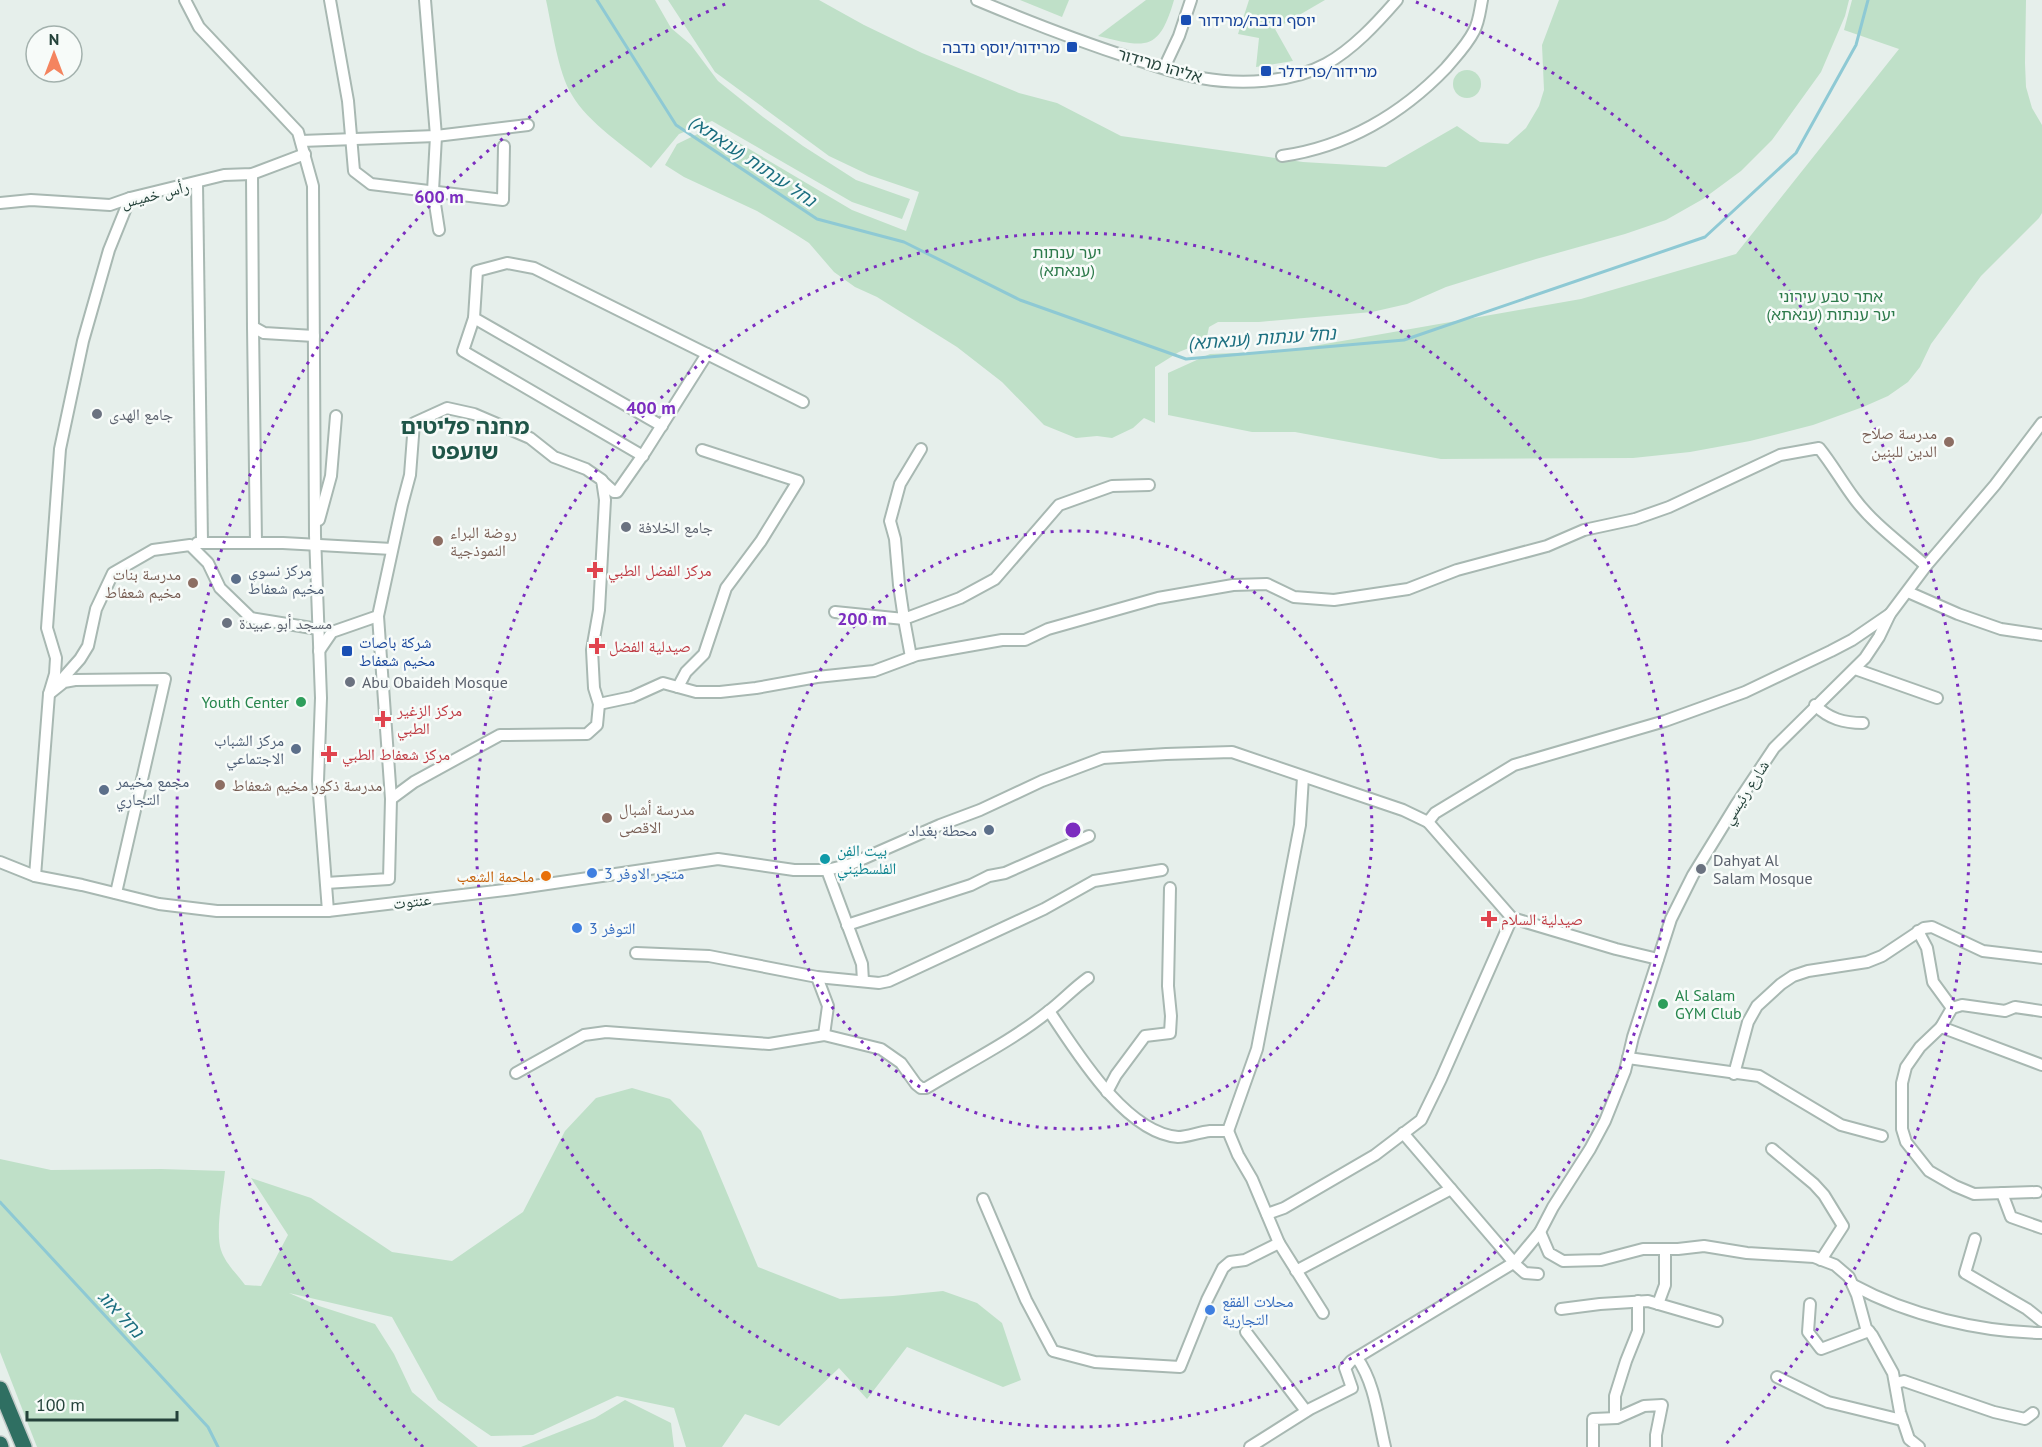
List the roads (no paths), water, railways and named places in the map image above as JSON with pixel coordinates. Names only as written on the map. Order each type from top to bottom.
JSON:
[{"type":"highway","points":[[0,1389],[24,1447]]},
{"type":"street","points":[[185,0],[199,27],[298,132],[313,186],[316,540],[321,698],[318,781],[328,911]]},
{"type":"street","points":[[330,0],[338,36],[354,171],[371,184],[503,200],[504,146]]},
{"type":"street","points":[[425,0],[436,136],[433,191],[439,230]]},
{"type":"street","name":"אליהו מרידור","points":[[977,0],[1086,43],[1164,69],[1199,78],[1236,81],[1265,80],[1310,71],[1327,63],[1373,26],[1397,0]]},
{"type":"street","points":[[1164,69],[1179,36],[1191,0]]},
{"type":"street","points":[[1282,156],[1321,149],[1348,138],[1413,100],[1463,49],[1474,31],[1482,0]]},
{"type":"street","points":[[301,141],[436,136],[528,125]]},
{"type":"street","name":"رأس خميس","points":[[0,202],[31,200],[110,205],[224,175],[252,174],[305,154]]},
{"type":"street","points":[[252,174],[256,543]]},
{"type":"street","points":[[197,183],[202,542]]},
{"type":"street","points":[[35,876],[49,694],[55,674],[56,658],[47,628],[60,449],[83,341],[109,250],[130,198]]},
{"type":"street","points":[[643,456],[463,351],[474,318],[477,270],[507,263],[534,268],[803,402]]},
{"type":"street","points":[[474,318],[662,426]]},
{"type":"street","points":[[254,327],[264,333],[314,336]]},
{"type":"street","points":[[326,883],[389,879],[391,799],[378,616],[410,475],[414,423],[447,408],[474,414],[530,438],[554,457],[586,469],[617,492],[643,456],[707,354]]},
{"type":"street","points":[[316,540],[331,476],[336,416]]},
{"type":"street","name":"شارع رئيسي","points":[[1357,1358],[1515,1262],[1540,1233],[1605,1121],[1617,1093],[1671,919],[1680,899],[1736,805],[1774,748],[1865,658],[1879,638],[1890,614],[1926,566],[1995,485],[2042,423]]},
{"type":"street","points":[[599,704],[632,697],[663,683],[696,692],[720,692],[874,671],[911,657],[992,641],[1025,640],[1048,628],[1158,598],[1209,588],[1267,584],[1294,597],[1334,600],[1408,589],[1457,570],[1547,546],[1584,530],[1646,515],[1669,507],[1780,455],[1819,448],[1836,469],[1854,499],[1926,566]]},
{"type":"street","points":[[911,657],[898,585],[895,539],[890,521],[900,484],[921,449]]},
{"type":"street","points":[[678,687],[686,672],[704,654],[726,588],[761,541],[798,481],[702,450]]},
{"type":"street","points":[[391,799],[414,782],[500,735],[587,734],[597,725],[599,704],[594,688],[592,650],[599,610],[605,500],[602,480]]},
{"type":"street","points":[[835,612],[904,619],[960,598],[995,579],[1059,506],[1112,486],[1149,485]]},
{"type":"street","points":[[49,694],[80,659],[88,646],[96,609],[113,573],[153,550],[202,542],[256,543],[316,540],[392,549]]},
{"type":"street","points":[[190,545],[208,563],[220,588],[251,618],[318,628]]},
{"type":"street","points":[[1908,592],[1958,614],[2001,629],[2042,635]]},
{"type":"street","points":[[1658,959],[1616,950],[1512,918],[1428,822],[1435,813],[1514,765],[1665,721],[1745,692],[1852,640],[1890,614]]},
{"type":"street","points":[[319,651],[332,632],[378,616]]},
{"type":"street","points":[[1852,640],[1858,639],[1864,644],[1865,658]]},
{"type":"street","points":[[1855,669],[1937,698]]},
{"type":"street","points":[[49,694],[64,682],[75,680],[165,679],[116,893]]},
{"type":"street","points":[[1815,705],[1830,717],[1847,722],[1863,723]]},
{"type":"street","name":"عنتوت","points":[[0,862],[35,876],[159,904],[217,910],[328,911],[513,889],[718,859],[795,870],[827,870],[851,864],[980,810],[1042,781],[1103,758],[1232,752],[1402,810],[1428,822]]},
{"type":"street","points":[[1303,777],[1300,825],[1257,1049],[1228,1131],[1252,1179],[1279,1243],[1323,1313]]},
{"type":"street","points":[[847,925],[971,885],[989,876],[1005,873],[1089,836]]},
{"type":"street","points":[[827,870],[862,964],[863,981]]},
{"type":"street","points":[[636,953],[709,956],[817,977],[879,983],[889,981],[1044,909],[1094,881],[1162,870]]},
{"type":"street","points":[[1107,1092],[1116,1075],[1145,1036],[1170,1033],[1168,986],[1170,888]]},
{"type":"street","points":[[1267,1214],[1284,1208],[1375,1155],[1421,1120],[1512,918]]},
{"type":"street","points":[[1734,1074],[1748,1022],[1757,1006],[1792,976],[1867,962],[1881,956],[1918,931],[1932,927],[1983,951],[2042,958]]},
{"type":"street","points":[[1918,931],[1927,948],[1933,982],[1952,1008]]},
{"type":"street","points":[[817,977],[828,1006],[824,1035]]},
{"type":"street","points":[[516,1073],[584,1035],[606,1032],[769,1044],[824,1035],[881,1049],[901,1063],[916,1084],[921,1088],[926,1088],[1049,1011],[1072,989],[1089,978]]},
{"type":"street","points":[[2037,1192],[1974,1194],[1929,1171],[1903,1137],[1902,1083],[1906,1067],[1920,1047],[1941,1027],[1952,1008],[1962,1005],[2005,1011],[2015,1007],[2042,1011]]},
{"type":"street","points":[[1049,1011],[1107,1092],[1157,1133],[1180,1137],[1209,1131],[1228,1131]]},
{"type":"street","points":[[1941,1027],[2042,1065]]},
{"type":"street","points":[[1628,1058],[1759,1076],[1841,1125],[1882,1136]]},
{"type":"street","points":[[1403,1133],[1525,1273],[1538,1274]]},
{"type":"street","points":[[1772,1149],[1815,1184],[1843,1226],[1821,1260]]},
{"type":"street","points":[[1296,1271],[1451,1189]]},
{"type":"street","points":[[2002,1193],[2011,1217],[2042,1228]]},
{"type":"street","points":[[983,1199],[1026,1300],[1053,1351],[1095,1362],[1180,1367],[1207,1300],[1223,1268],[1230,1262],[1245,1260],[1279,1243]]},
{"type":"street","points":[[1540,1233],[1550,1253],[1563,1261],[1601,1260],[1643,1249],[1717,1247],[1747,1253],[1796,1255],[1835,1265],[1849,1277],[1869,1331],[1888,1361],[1896,1383],[1902,1420],[1909,1439],[1917,1447]]},
{"type":"street","points":[[1975,1239],[1965,1273],[2027,1309],[2042,1321]]},
{"type":"street","points":[[1658,1304],[1665,1285],[1665,1249]]},
{"type":"street","points":[[1853,1285],[1917,1312],[2017,1333],[2042,1333]]},
{"type":"street","points":[[1615,1418],[1615,1396],[1638,1331],[1638,1301]]},
{"type":"street","points":[[1561,1310],[1600,1304],[1648,1301],[1717,1321]]},
{"type":"street","points":[[1810,1304],[1808,1332],[1821,1349],[1869,1331]]},
{"type":"street","points":[[1246,1332],[1306,1411]]},
{"type":"street","points":[[1250,1447],[1306,1411],[1352,1388],[1345,1368],[1357,1358],[1363,1366],[1372,1391],[1384,1447]]},
{"type":"street","points":[[1777,1377],[1828,1402],[1902,1420]]},
{"type":"street","points":[[1896,1383],[1904,1381],[1994,1412],[2025,1419],[2033,1413]]},
{"type":"street","points":[[1593,1447],[1593,1419],[1615,1418],[1644,1406],[1662,1405],[1656,1447]]},
{"type":"waterway","name":"נחל ענתות (ענאתא)","points":[[597,0],[676,125],[817,219],[904,242],[1020,300],[1186,359],[1404,340],[1705,237],[1796,153],[1856,45],[1868,0]]},
{"type":"waterway","name":"נחל אוג","points":[[0,1202],[208,1427],[218,1447]]},
{"type":"place","name":"יוסף נדבה/מרידור","points":[[1186,20]]},
{"type":"place","name":"מרידור/יוסף נדבה","points":[[1072,47]]},
{"type":"place","name":"מרידור/פרידלר","points":[[1266,71]]},
{"type":"place","name":"جامع الهدى","points":[[97,414]]},
{"type":"place","name":"مدرسة صلاح الدين للبنين","points":[[1949,442]]},
{"type":"place","name":"جامع الخلافة","points":[[626,527]]},
{"type":"place","name":"روضة البراء النموذجية","points":[[438,541]]},
{"type":"place","name":"مركز الفضل الطبي","points":[[595,570]]},
{"type":"place","name":"مركز نسوي مخيم شعفاط","points":[[236,579]]},
{"type":"place","name":"مدرسة بنات مخيم شعفاط","points":[[193,583]]},
{"type":"place","name":"مسجد أبو عبيدة","points":[[227,623]]},
{"type":"place","name":"صيدلية الفضل","points":[[597,646]]},
{"type":"place","name":"شركة باصات مخيم شعفاط","points":[[347,651]]},
{"type":"place","name":"Abu Obaideh Mosque","points":[[350,682]]},
{"type":"place","name":"Youth Center","points":[[301,702]]},
{"type":"place","name":"مركز الزغير الطبي","points":[[383,719]]},
{"type":"place","name":"مركز الشباب الاجتماعي","points":[[296,749]]},
{"type":"place","name":"مركز شعفاط الطبي","points":[[329,754]]},
{"type":"place","name":"مدرسة ذكور مخيم شعفاط","points":[[220,785]]},
{"type":"place","name":"مجمع مخيمر التجاري","points":[[104,790]]},
{"type":"place","name":"مدرسة أشبال الاقصى","points":[[607,818]]},
{"type":"place","name":"محطة بغداد","points":[[989,830]]},
{"type":"place","name":"بيت الفن الفلسطيني","points":[[825,859]]},
{"type":"place","name":"Dahyat Al Salam Mosque","points":[[1701,869]]},
{"type":"place","name":"متجر الاوفر 3","points":[[592,873]]},
{"type":"place","name":"ملحمة الشعب","points":[[546,876]]},
{"type":"place","name":"صيدلية السلام","points":[[1489,919]]},
{"type":"place","name":"التوفر 3","points":[[577,928]]},
{"type":"place","name":"Al Salam GYM Club","points":[[1663,1004]]},
{"type":"place","name":"محلات الفقع التجارية","points":[[1210,1310]]},
{"type":"district","name":"מחנה פליטים שועפט","points":[[465,438]]},
{"type":"park label","name":"יער ענתות (ענאתא)","points":[[1067,261]]},
{"type":"park label","name":"אתר טבע עירוני יער ענתות (ענאתא)","points":[[1831,305]]}]
